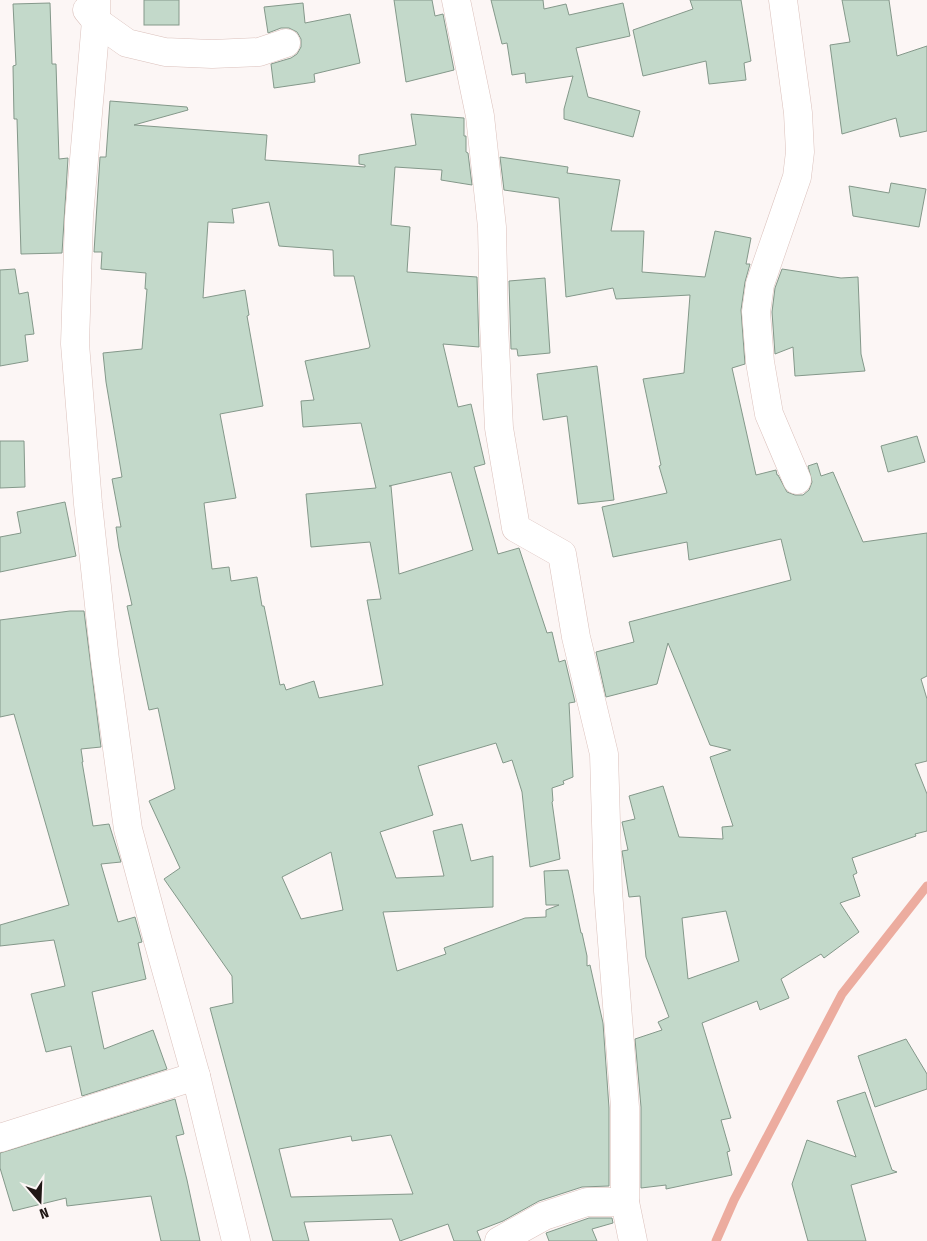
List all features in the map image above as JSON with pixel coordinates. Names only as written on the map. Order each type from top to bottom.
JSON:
[{"type":"street","points":[[79,0],[96,11],[127,43],[165,52],[212,54],[259,52],[286,43]]},
{"type":"street","points":[[456,0],[480,116],[492,227],[499,428],[516,528],[562,554],[576,637],[604,754],[608,891],[625,1107],[625,1202],[633,1241]]},
{"type":"street","points":[[783,0],[798,113],[800,152],[797,177],[760,284],[756,312],[760,362],[769,414],[797,480]]},
{"type":"street","points":[[96,11],[79,217],[75,344],[88,504],[105,660],[128,829],[196,1076],[236,1241]]},
{"type":"street","points":[[0,1138],[196,1076]]},
{"type":"street","points":[[499,1241],[544,1216],[587,1202],[625,1202]]},
{"type":"building","points":[[144,0],[179,0],[179,25],[144,25]]},
{"type":"building","points":[[394,0],[432,0],[435,16],[443,14],[454,70],[406,82]]},
{"type":"building","points":[[491,0],[543,0],[544,9],[566,4],[569,15],[623,3],[630,36],[576,48],[588,97],[640,111],[633,137],[564,119],[564,109],[573,76],[526,83],[525,73],[512,75],[507,43],[502,44]]},
{"type":"building","points":[[690,0],[741,0],[751,61],[744,63],[746,80],[709,84],[706,61],[643,76],[633,30],[693,9]]},
{"type":"building","points":[[842,0],[889,0],[897,56],[927,46],[927,131],[900,137],[896,118],[842,134],[830,45],[850,42]]},
{"type":"building","points":[[50,3],[52,64],[56,64],[59,159],[68,158],[62,253],[21,254],[17,119],[14,119],[13,66],[16,65],[13,4]]},
{"type":"building","points":[[303,3],[305,23],[350,14],[360,63],[314,74],[315,82],[274,88],[271,64],[291,58],[297,54],[301,47],[301,39],[297,32],[289,28],[281,28],[268,33],[264,7]]},
{"type":"building","points":[[110,101],[187,107],[188,110],[134,125],[267,135],[265,160],[365,167],[365,165],[359,164],[359,155],[416,145],[411,114],[464,118],[464,136],[466,136],[466,152],[468,153],[472,185],[441,180],[442,170],[395,167],[391,225],[410,227],[407,272],[477,277],[479,347],[443,344],[458,407],[471,404],[485,464],[474,467],[498,554],[519,548],[547,633],[552,632],[559,662],[565,660],[575,702],[569,703],[573,777],[563,781],[564,784],[552,788],[552,802],[560,859],[530,867],[522,792],[512,760],[503,763],[496,743],[418,766],[433,815],[380,832],[396,878],[444,876],[433,831],[462,824],[471,861],[493,856],[493,907],[383,912],[397,971],[446,954],[444,948],[525,918],[546,917],[546,910],[559,905],[546,905],[544,871],[568,870],[587,956],[587,966],[590,965],[603,1023],[609,1108],[609,1186],[582,1187],[539,1201],[503,1221],[477,1231],[481,1241],[454,1241],[448,1224],[400,1241],[392,1219],[304,1222],[309,1241],[273,1241],[210,1008],[233,1003],[232,976],[164,879],[180,868],[149,801],[175,789],[158,708],[149,710],[127,606],[132,605],[119,548],[116,527],[121,527],[112,479],[122,477],[103,353],[142,349],[147,289],[145,289],[146,273],[101,269],[102,252],[94,252],[100,157],[106,157]],"holes":[[[269,202],[279,246],[333,250],[334,276],[354,276],[370,346],[369,348],[305,361],[314,400],[301,401],[303,427],[361,423],[376,488],[306,494],[311,547],[370,542],[381,599],[367,600],[383,685],[319,698],[314,681],[286,690],[284,684],[280,685],[257,577],[231,581],[229,567],[212,569],[204,503],[236,498],[220,414],[263,406],[247,316],[249,315],[245,290],[203,298],[208,222],[234,223],[232,209]],[[451,472],[473,550],[399,574],[391,486],[389,486]],[[331,852],[343,910],[301,919],[282,877]],[[391,1135],[413,1194],[291,1197],[279,1149],[351,1136],[352,1141]]]},
{"type":"building","points":[[500,157],[568,167],[567,173],[620,180],[611,231],[644,231],[642,272],[705,277],[715,231],[751,238],[746,264],[750,264],[741,310],[745,364],[732,368],[756,475],[776,470],[787,492],[803,495],[809,490],[812,482],[808,466],[817,463],[821,476],[833,472],[863,542],[927,533],[927,676],[921,679],[927,699],[927,761],[915,764],[927,794],[927,831],[852,858],[857,873],[853,875],[860,896],[840,903],[859,932],[824,958],[821,954],[781,979],[789,998],[760,1010],[757,1001],[702,1023],[731,1118],[721,1120],[730,1151],[727,1152],[732,1175],[666,1189],[666,1185],[641,1188],[641,1107],[635,1039],[662,1030],[658,1022],[669,1017],[646,957],[640,896],[629,897],[622,851],[628,850],[622,822],[635,819],[629,796],[663,786],[679,837],[723,839],[722,827],[733,826],[710,757],[731,750],[710,745],[668,643],[657,684],[606,697],[596,652],[634,642],[629,622],[791,580],[781,539],[689,560],[687,542],[613,557],[602,507],[667,493],[659,466],[661,465],[643,379],[684,373],[690,295],[616,299],[613,288],[566,297],[559,198],[504,190]],"holes":[[[726,911],[739,961],[688,979],[682,918]]]},
{"type":"building","points":[[891,183],[926,189],[919,227],[853,216],[849,186],[889,193]]},
{"type":"building","points":[[15,269],[19,294],[28,292],[34,334],[25,335],[28,361],[0,366],[0,270]]},
{"type":"building","points":[[782,269],[841,278],[858,277],[861,354],[865,371],[795,376],[793,347],[775,354],[772,312],[775,288]]},
{"type":"building","points":[[545,278],[550,353],[518,356],[517,349],[511,349],[509,281]]},
{"type":"building","points":[[597,366],[614,500],[578,504],[567,416],[543,420],[537,374]]},
{"type":"building","points":[[917,436],[925,462],[888,472],[881,446]]},
{"type":"building","points":[[0,441],[24,441],[25,487],[0,488]]},
{"type":"building","points":[[65,502],[76,556],[0,572],[0,537],[21,533],[17,512]]},
{"type":"building","points":[[84,611],[101,747],[81,749],[93,826],[109,824],[121,862],[101,864],[118,922],[135,917],[142,942],[138,943],[146,979],[92,992],[104,1049],[153,1030],[167,1069],[82,1096],[71,1046],[46,1052],[31,994],[65,986],[54,940],[0,946],[0,925],[69,905],[14,714],[0,717],[0,620]]},
{"type":"building","points":[[906,1039],[927,1074],[927,1089],[875,1107],[858,1056]]},
{"type":"building","points":[[865,1092],[892,1170],[897,1172],[851,1185],[866,1241],[808,1241],[792,1184],[807,1140],[856,1157],[837,1101]]},
{"type":"building","points":[[175,1099],[184,1134],[176,1136],[200,1241],[161,1241],[151,1196],[67,1206],[66,1198],[13,1211],[0,1168],[0,1153]]},
{"type":"building","points":[[589,1218],[612,1218],[613,1223],[592,1229],[597,1241],[549,1241],[546,1233]]},
{"type":"waterway","points":[[716,1241],[734,1200],[842,994],[927,886]]}]
